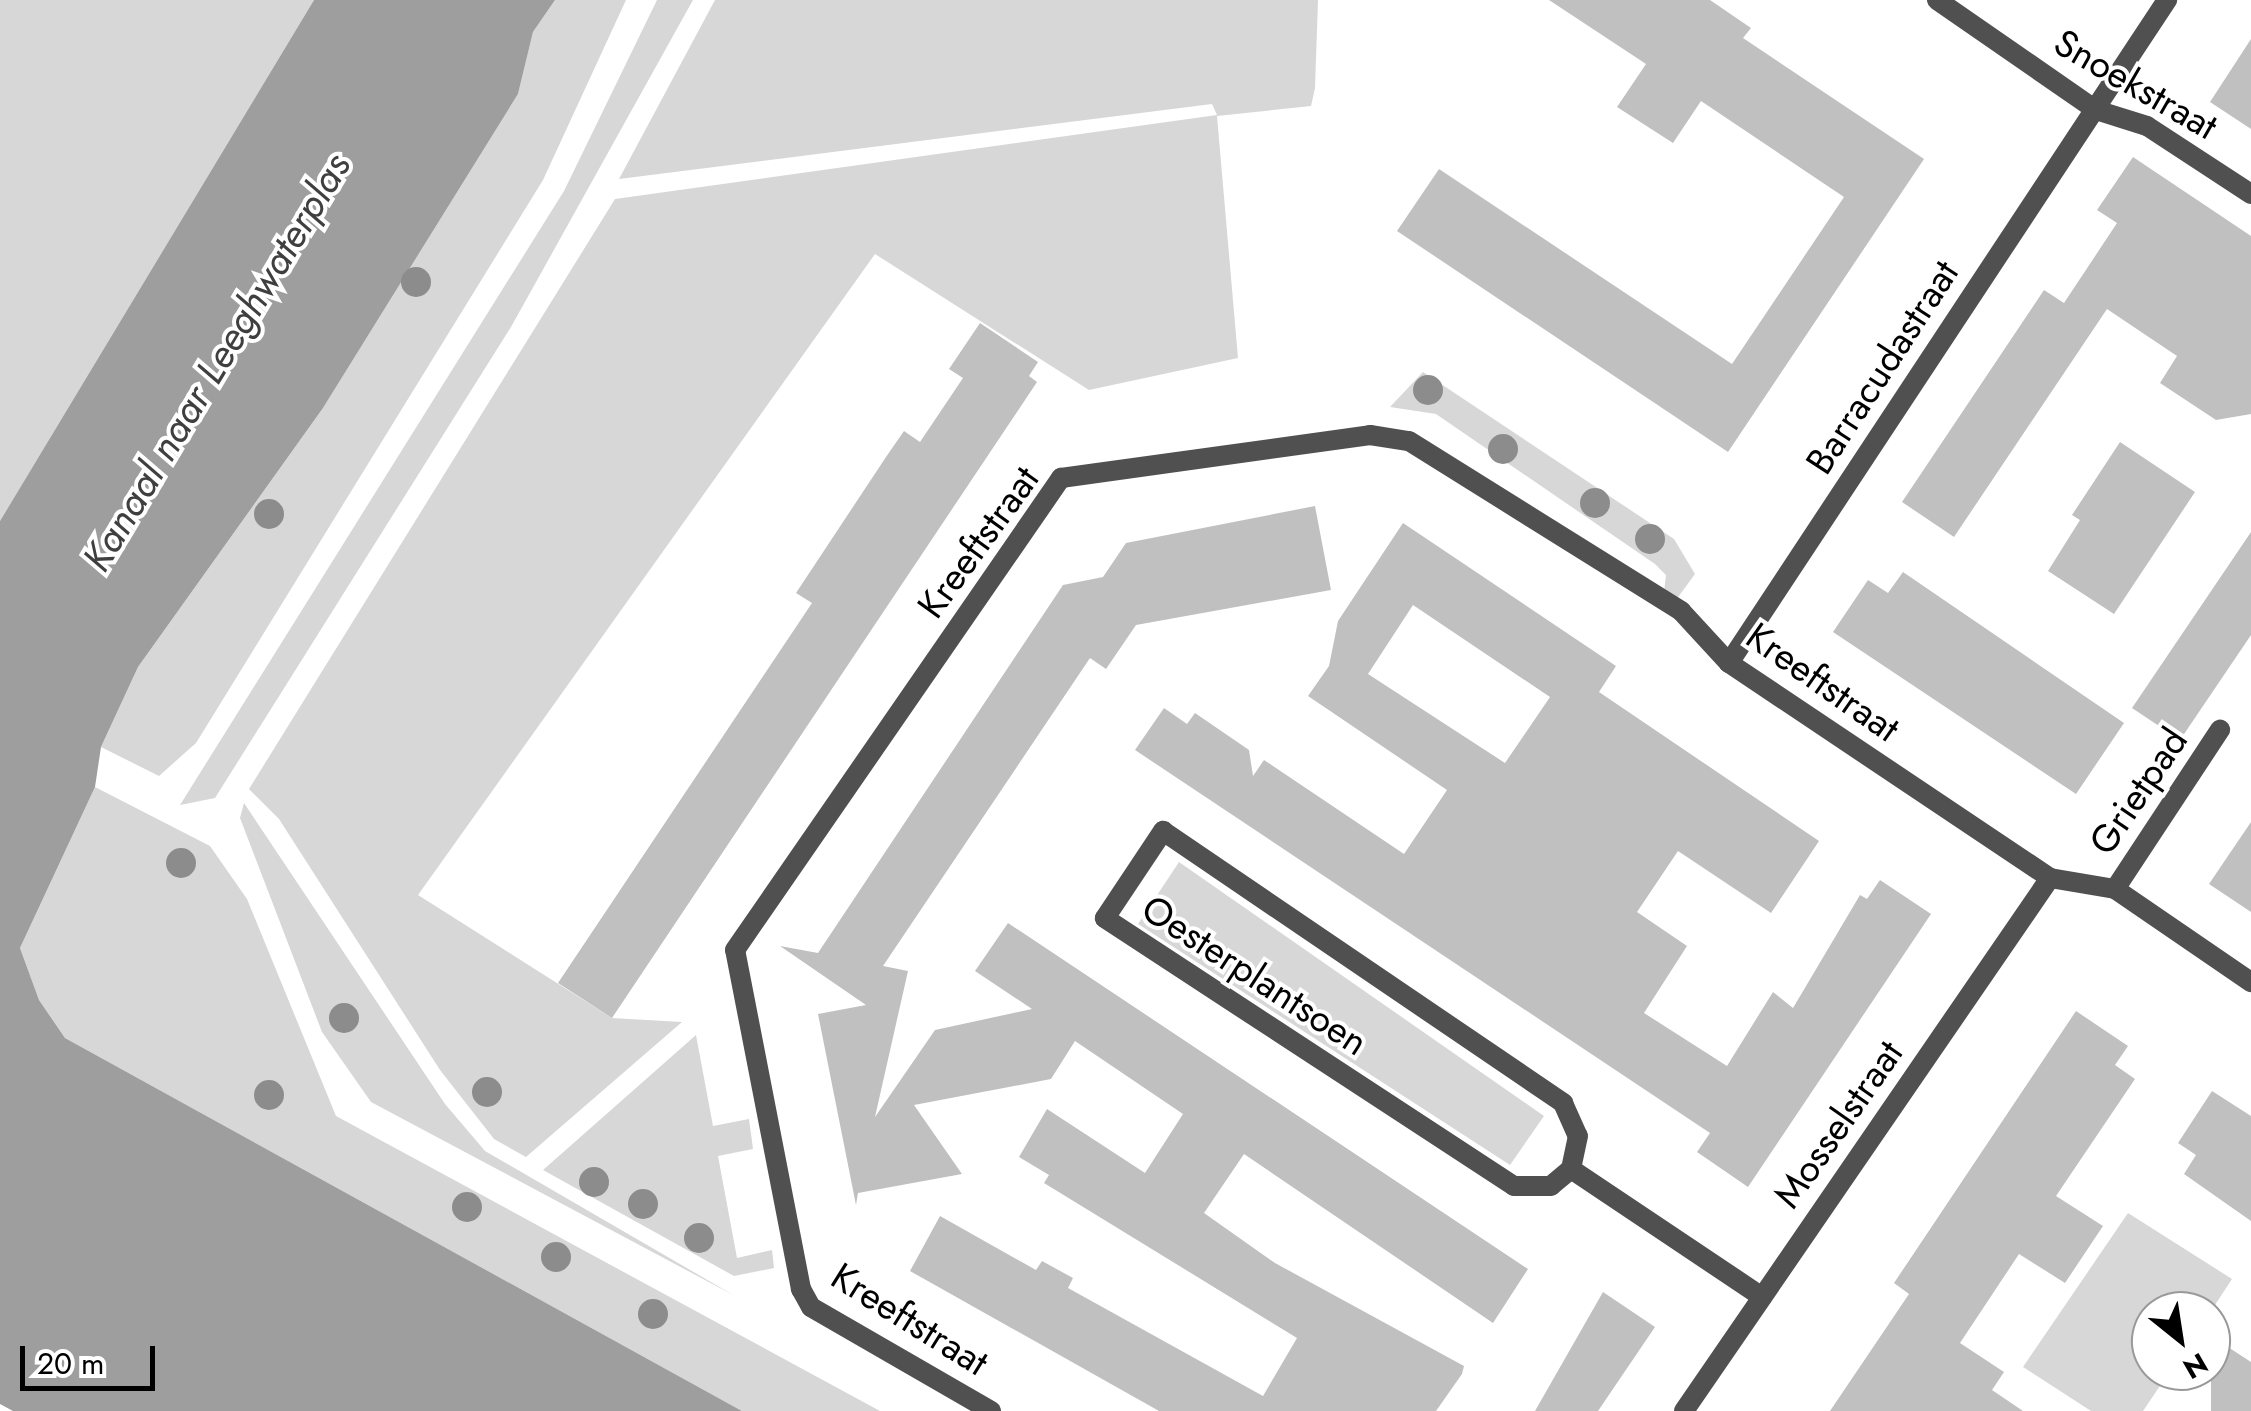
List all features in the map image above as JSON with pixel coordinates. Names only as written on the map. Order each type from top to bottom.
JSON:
[{"type":"street","name":"Snoekstraat","points":[[1936,0],[2096,110],[2147,126],[2251,194]]},
{"type":"street","name":"Barracudastraat","points":[[1729,664],[2167,0]]},
{"type":"street","name":"Kreeftstraat","points":[[991,1411],[811,1307],[800,1289],[735,950],[1061,478],[1370,435],[1409,441],[1681,611],[1729,664],[2050,878]]},
{"type":"street","name":"Grietpad","points":[[2114,890],[2220,730]]},
{"type":"street","name":"Oesterplantsoen","points":[[1163,831],[1563,1103],[1578,1136],[1571,1169],[1552,1186],[1514,1186],[1105,918],[1163,831]]},
{"type":"street","points":[[2050,878],[2114,890],[2251,982]]},
{"type":"street","name":"Mosselstraat","points":[[1684,1411],[2050,878]]},
{"type":"street","points":[[1571,1169],[1762,1296]]},
{"type":"shaded area","points":[[0,0],[314,0],[0,521]]},
{"type":"shaded area","points":[[555,0],[626,0],[543,180],[196,743],[159,776],[101,747],[138,667],[323,408],[518,94],[533,32]]},
{"type":"shaded area","points":[[657,0],[693,0],[511,327],[215,798],[180,805],[564,191]]},
{"type":"shaded area","points":[[715,0],[1318,0],[1315,88],[1311,106],[1217,116],[1238,358],[1089,390],[875,254],[418,895],[612,1018],[682,1022],[526,1157],[494,1139],[440,1070],[279,819],[249,789],[615,199],[1217,115],[1212,104],[619,179]]},
{"type":"shaded area","points":[[1423,372],[1674,539],[1695,574],[1676,600],[1664,592],[1666,575],[1655,564],[1436,414],[1390,407]]},
{"type":"shaded area","points":[[95,787],[210,846],[247,899],[336,1116],[880,1411],[742,1411],[65,1038],[39,1000],[20,948]]},
{"type":"shaded area","points":[[244,803],[445,1104],[485,1151],[735,1296],[371,1102],[322,1032],[240,818]]},
{"type":"shaded area","points":[[1179,862],[1544,1116],[1510,1165],[1138,924]]},
{"type":"shaded area","points":[[696,1035],[713,1126],[749,1119],[753,1149],[718,1156],[737,1258],[772,1250],[774,1268],[734,1276],[543,1170]]},
{"type":"shaded area","points":[[2128,1213],[2232,1279],[2224,1291],[2131,1291],[2131,1391],[2156,1391],[2143,1411],[2091,1411],[2023,1367]]},
{"type":"water","name":"Kanaal naar Leeghwaterplas","points":[[314,0],[555,0],[533,32],[518,94],[323,408],[138,667],[101,747],[95,787],[20,948],[39,1000],[65,1038],[742,1411],[13,1411],[0,1404],[0,521]]},
{"type":"building","points":[[1549,0],[1710,0],[1751,28],[1743,38],[1924,159],[1728,452],[1397,231],[1439,169],[1732,364],[1844,197],[1701,101],[1673,143],[1617,107],[1646,64]]},
{"type":"building","points":[[2251,39],[2251,129],[2210,102]]},
{"type":"building","points":[[2133,157],[2251,236],[2251,414],[2216,420],[2160,383],[2177,356],[2107,309],[1954,537],[1902,502],[2044,290],[2064,303],[2117,223],[2097,210]]},
{"type":"building","points":[[980,323],[1038,362],[1029,376],[1037,382],[612,1018],[558,983],[812,603],[796,593],[886,457],[904,431],[920,442],[963,378],[949,369]]},
{"type":"building","points":[[2120,442],[2195,492],[2114,614],[2048,571],[2080,520],[2072,515]]},
{"type":"building","points":[[1315,506],[1331,590],[1136,625],[1106,669],[1090,658],[883,966],[908,971],[875,1117],[935,1030],[1032,1009],[975,971],[1008,923],[1528,1269],[1493,1323],[1244,1154],[1204,1213],[1275,1263],[1464,1366],[1462,1374],[1436,1411],[1159,1411],[910,1271],[940,1216],[1036,1270],[1042,1261],[1073,1278],[1068,1288],[1263,1396],[1297,1338],[1044,1183],[1049,1175],[1019,1157],[1047,1109],[1145,1173],[1183,1114],[1075,1041],[1051,1079],[914,1105],[962,1174],[858,1193],[856,1205],[818,1014],[866,1005],[780,946],[818,953],[1063,585],[1103,577],[1126,543]]},
{"type":"building","points":[[1403,523],[1616,666],[1599,692],[1819,841],[1771,913],[1678,851],[1637,912],[1687,946],[1644,1013],[1727,1066],[1773,992],[1793,1008],[1860,895],[1867,899],[1880,880],[1931,914],[1748,1187],[1697,1152],[1710,1133],[1135,750],[1164,708],[1187,724],[1195,713],[1249,750],[1253,776],[1264,760],[1404,854],[1447,790],[1308,696],[1329,666],[1338,621]],"holes":[[[1413,605],[1550,697],[1505,763],[1368,674]]]},
{"type":"building","points":[[2251,532],[2251,635],[2180,740],[2132,708]]},
{"type":"building","points":[[1903,572],[2124,723],[2076,794],[1833,632],[1868,580],[1888,593]]},
{"type":"building","points":[[2251,822],[2251,912],[2209,884]]},
{"type":"building","points":[[2076,1011],[2128,1046],[2115,1065],[2135,1079],[2056,1196],[2103,1226],[2065,1283],[2019,1254],[1960,1343],[2004,1372],[1992,1390],[2023,1411],[1830,1411],[1909,1294],[1894,1283]]},
{"type":"building","points":[[2212,1091],[2251,1116],[2251,1221],[2184,1174],[2196,1155],[2178,1143]]},
{"type":"building","points":[[1603,1292],[1655,1327],[1598,1411],[1535,1411]]},
{"type":"building","points":[[2231,1349],[2251,1362],[2251,1411],[2211,1411],[2211,1391],[2231,1391]]}]
